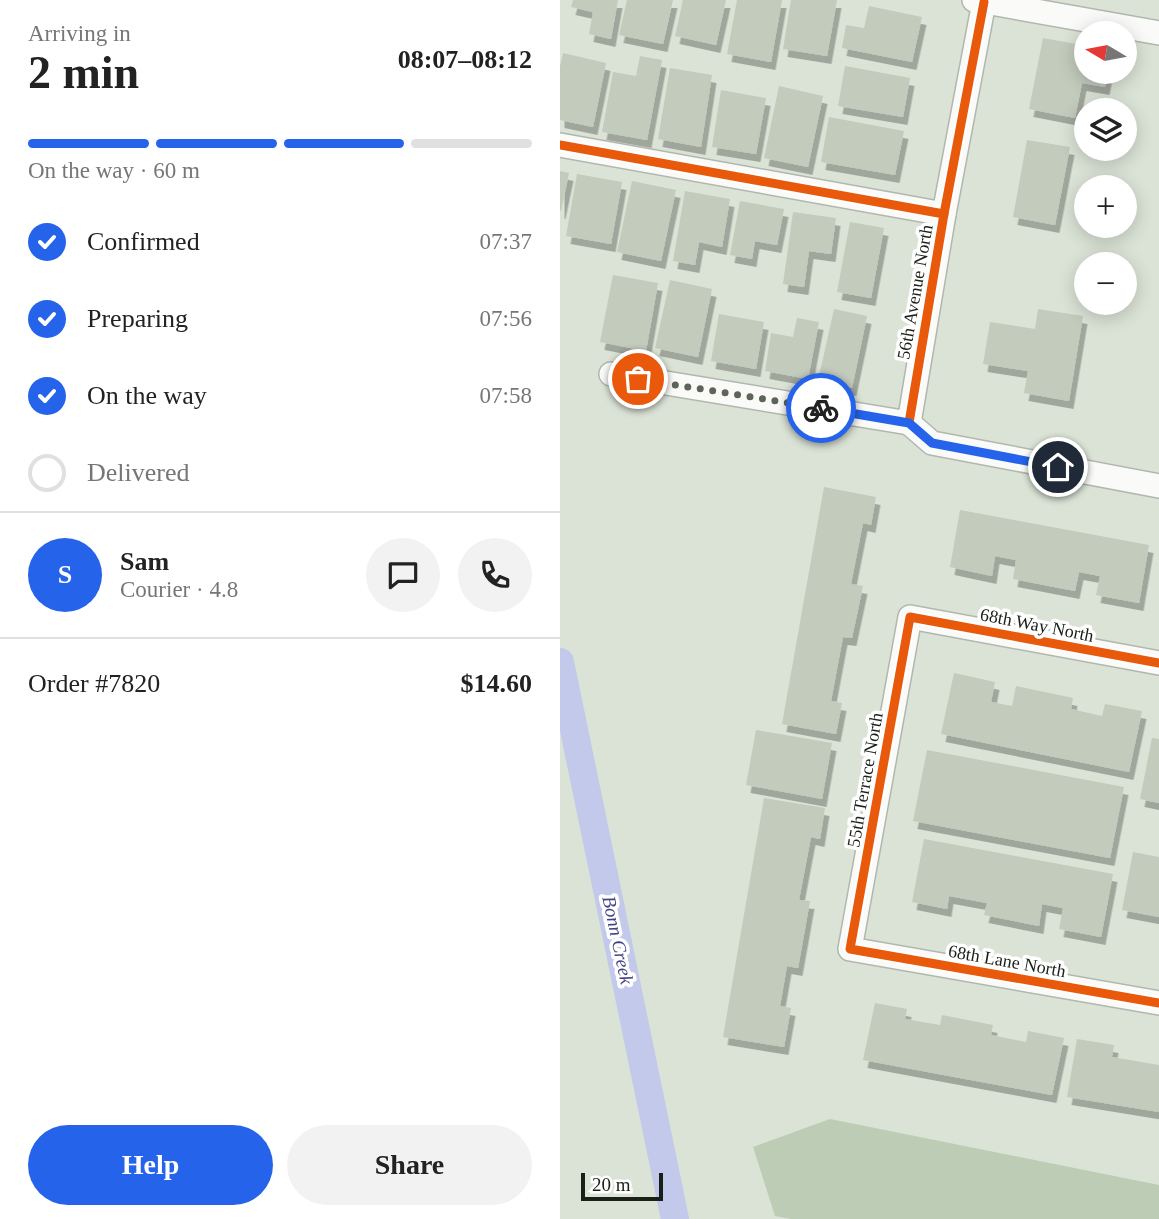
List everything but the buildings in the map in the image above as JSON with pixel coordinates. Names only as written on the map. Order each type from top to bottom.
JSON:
[{"type":"street","points":[[979,1],[1159,33]]},
{"type":"street","name":"56th Avenue North","points":[[909,423],[979,1]]},
{"type":"street","points":[[560,145],[944,214]]},
{"type":"street","points":[[611,374],[909,423],[932,443],[1159,486]]},
{"type":"street","name":"68th Way North","points":[[910,617],[1159,663]]},
{"type":"street","name":"55th Terrace North","points":[[850,949],[910,617]]},
{"type":"street","name":"68th Lane North","points":[[850,949],[1159,1003]]},
{"type":"green space","points":[[830,1119],[1159,1185],[1159,1219],[791,1219],[775,1216],[753,1147]]},
{"type":"waterway","name":"Bonn Creek","points":[[560,662],[675,1219]]},
{"type":"cycle path","points":[[909,423],[944,214],[984,2]]},
{"type":"cycle path","points":[[560,145],[944,214]]},
{"type":"cycle path","points":[[1159,663],[910,617],[850,949],[1159,1003]]},
{"type":"way so far","points":[[638,379],[821,408]]},
{"type":"route","points":[[821,408],[909,423],[932,443],[1058,467]]}]
